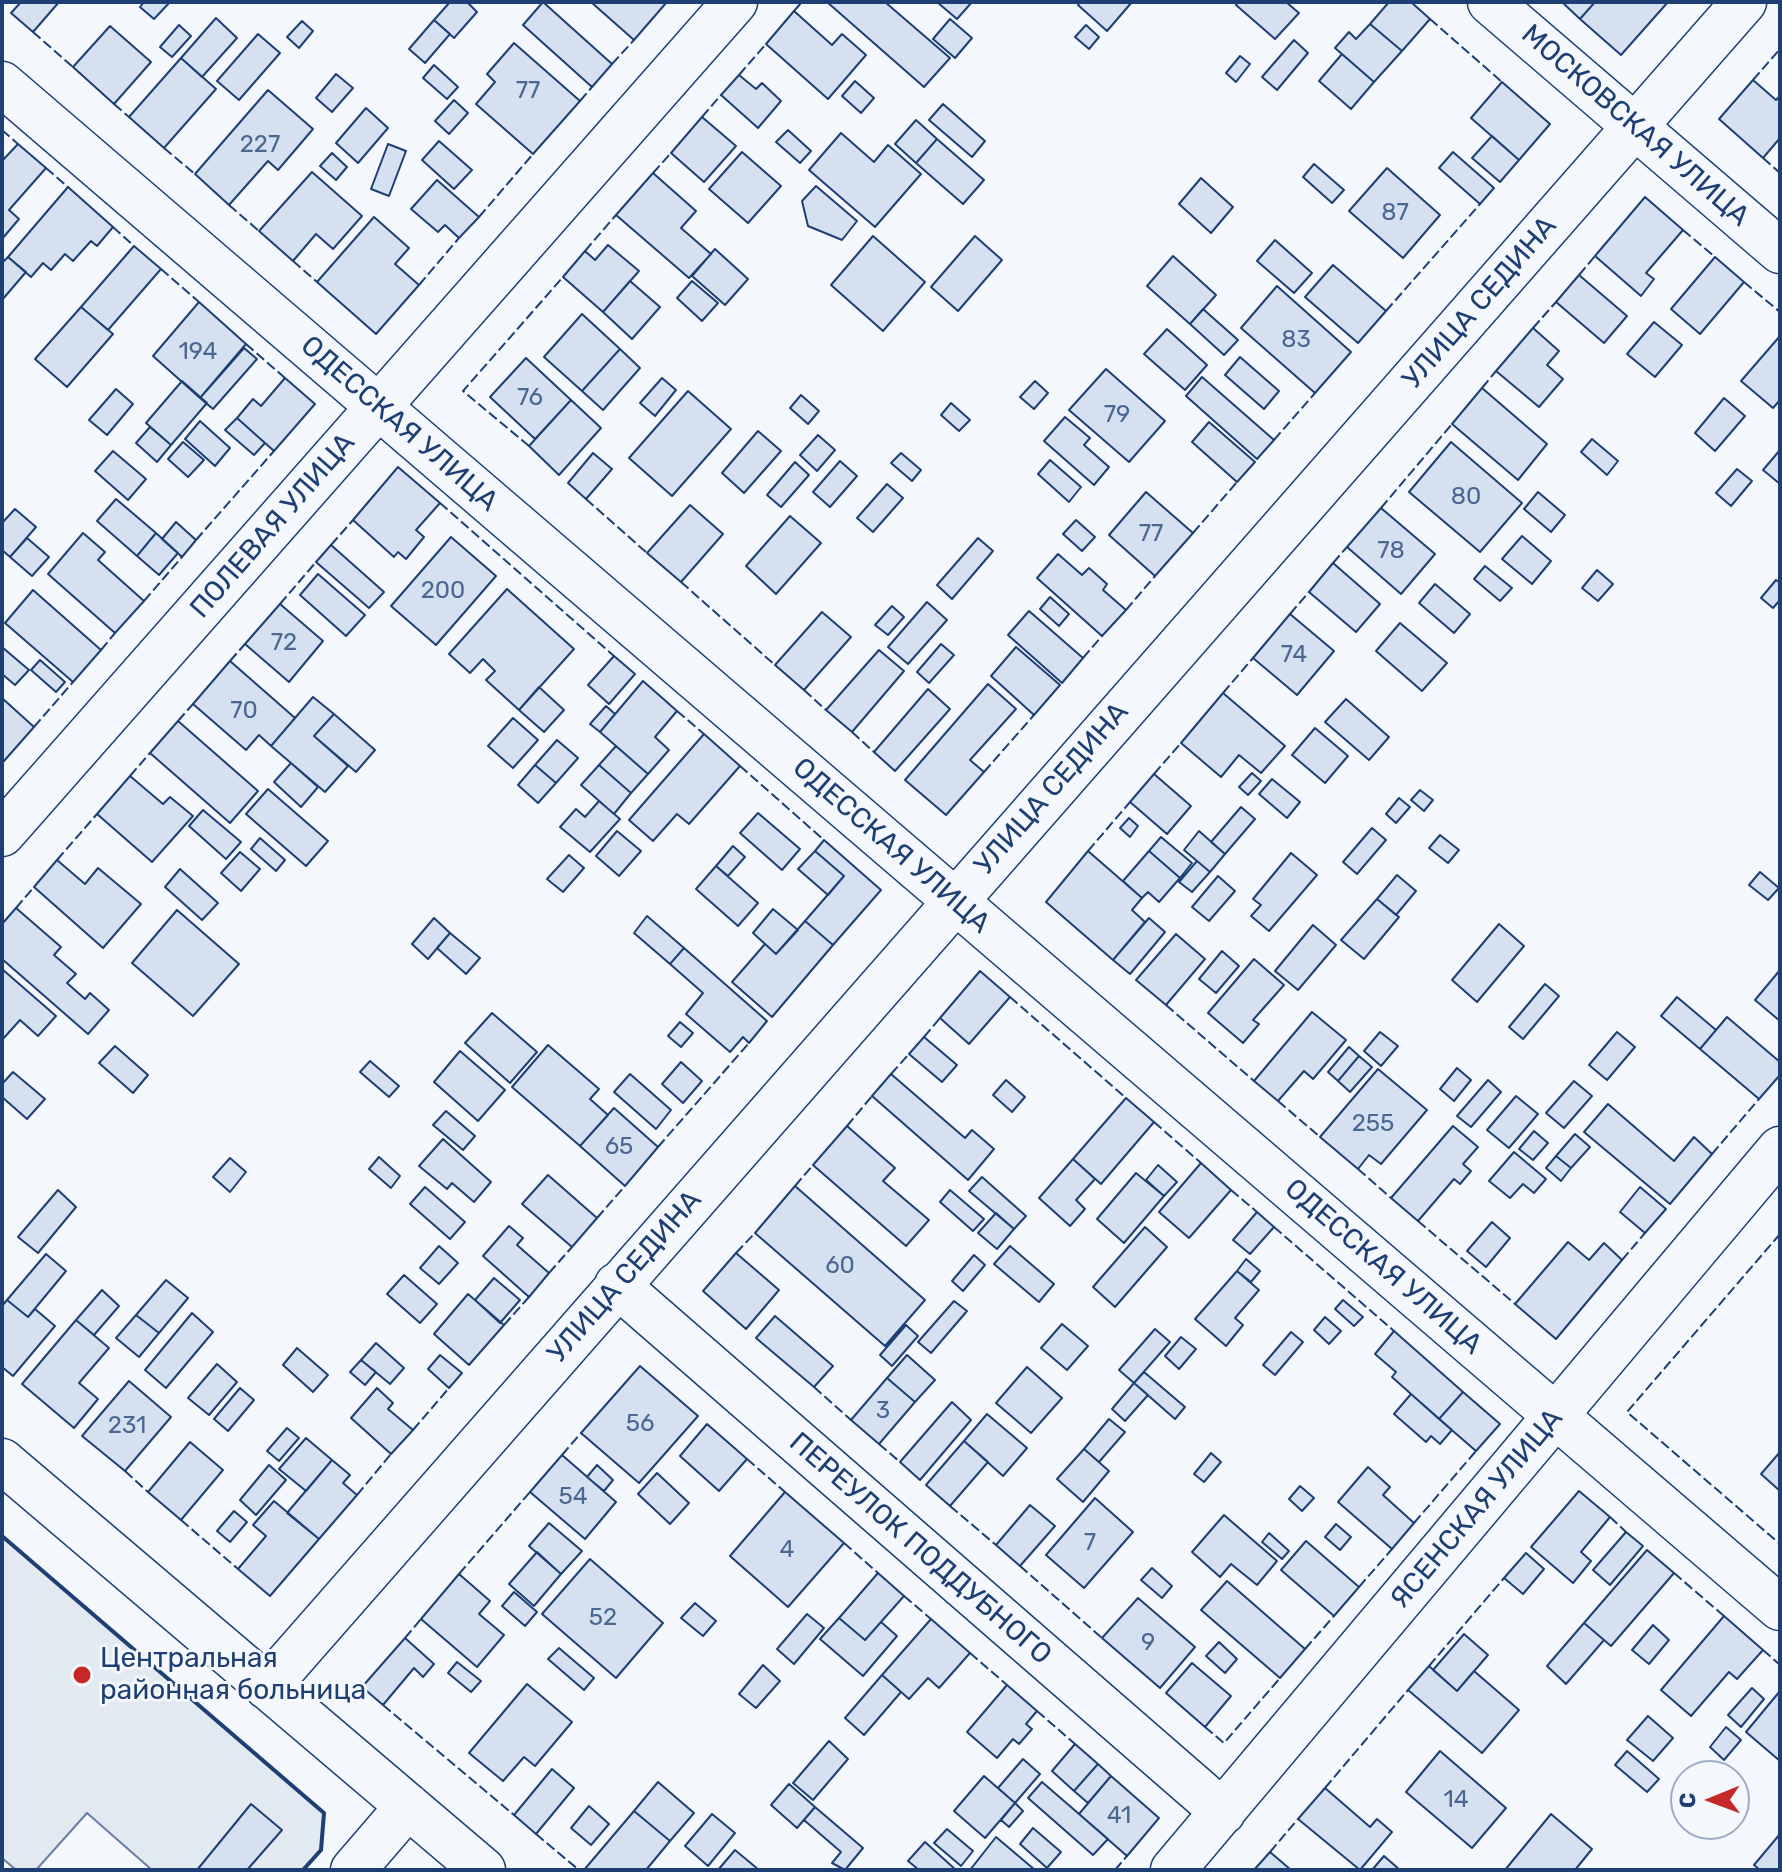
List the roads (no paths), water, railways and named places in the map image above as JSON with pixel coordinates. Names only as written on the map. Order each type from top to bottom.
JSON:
[{"type":"street","name":"ПОЛЕВАЯ УЛИЦА","points":[[2,834],[735,2]]},
{"type":"street","name":"МОСКОВСКАЯ УЛИЦА","points":[[1490,2],[1780,251]]},
{"type":"street","name":"УЛИЦА СЕДИНА","points":[[267,1687],[1744,2]]},
{"type":"street","name":"ОДЕССКАЯ УЛИЦА","points":[[2,84],[1780,1608]]},
{"type":"street","name":"ЯСЕНСКАЯ УЛИЦА","points":[[1173,1870],[1780,1149]]},
{"type":"street","name":"ПЕРЕУЛОК ПОДДУБНОГО","points":[[617,1285],[1223,1812]]},
{"type":"street","points":[[2,1461],[483,1870]]},
{"type":"street","points":[[353,1870],[408,1806]]},
{"type":"place","name":"Центральная районная больница","points":[[82,1675]]}]
